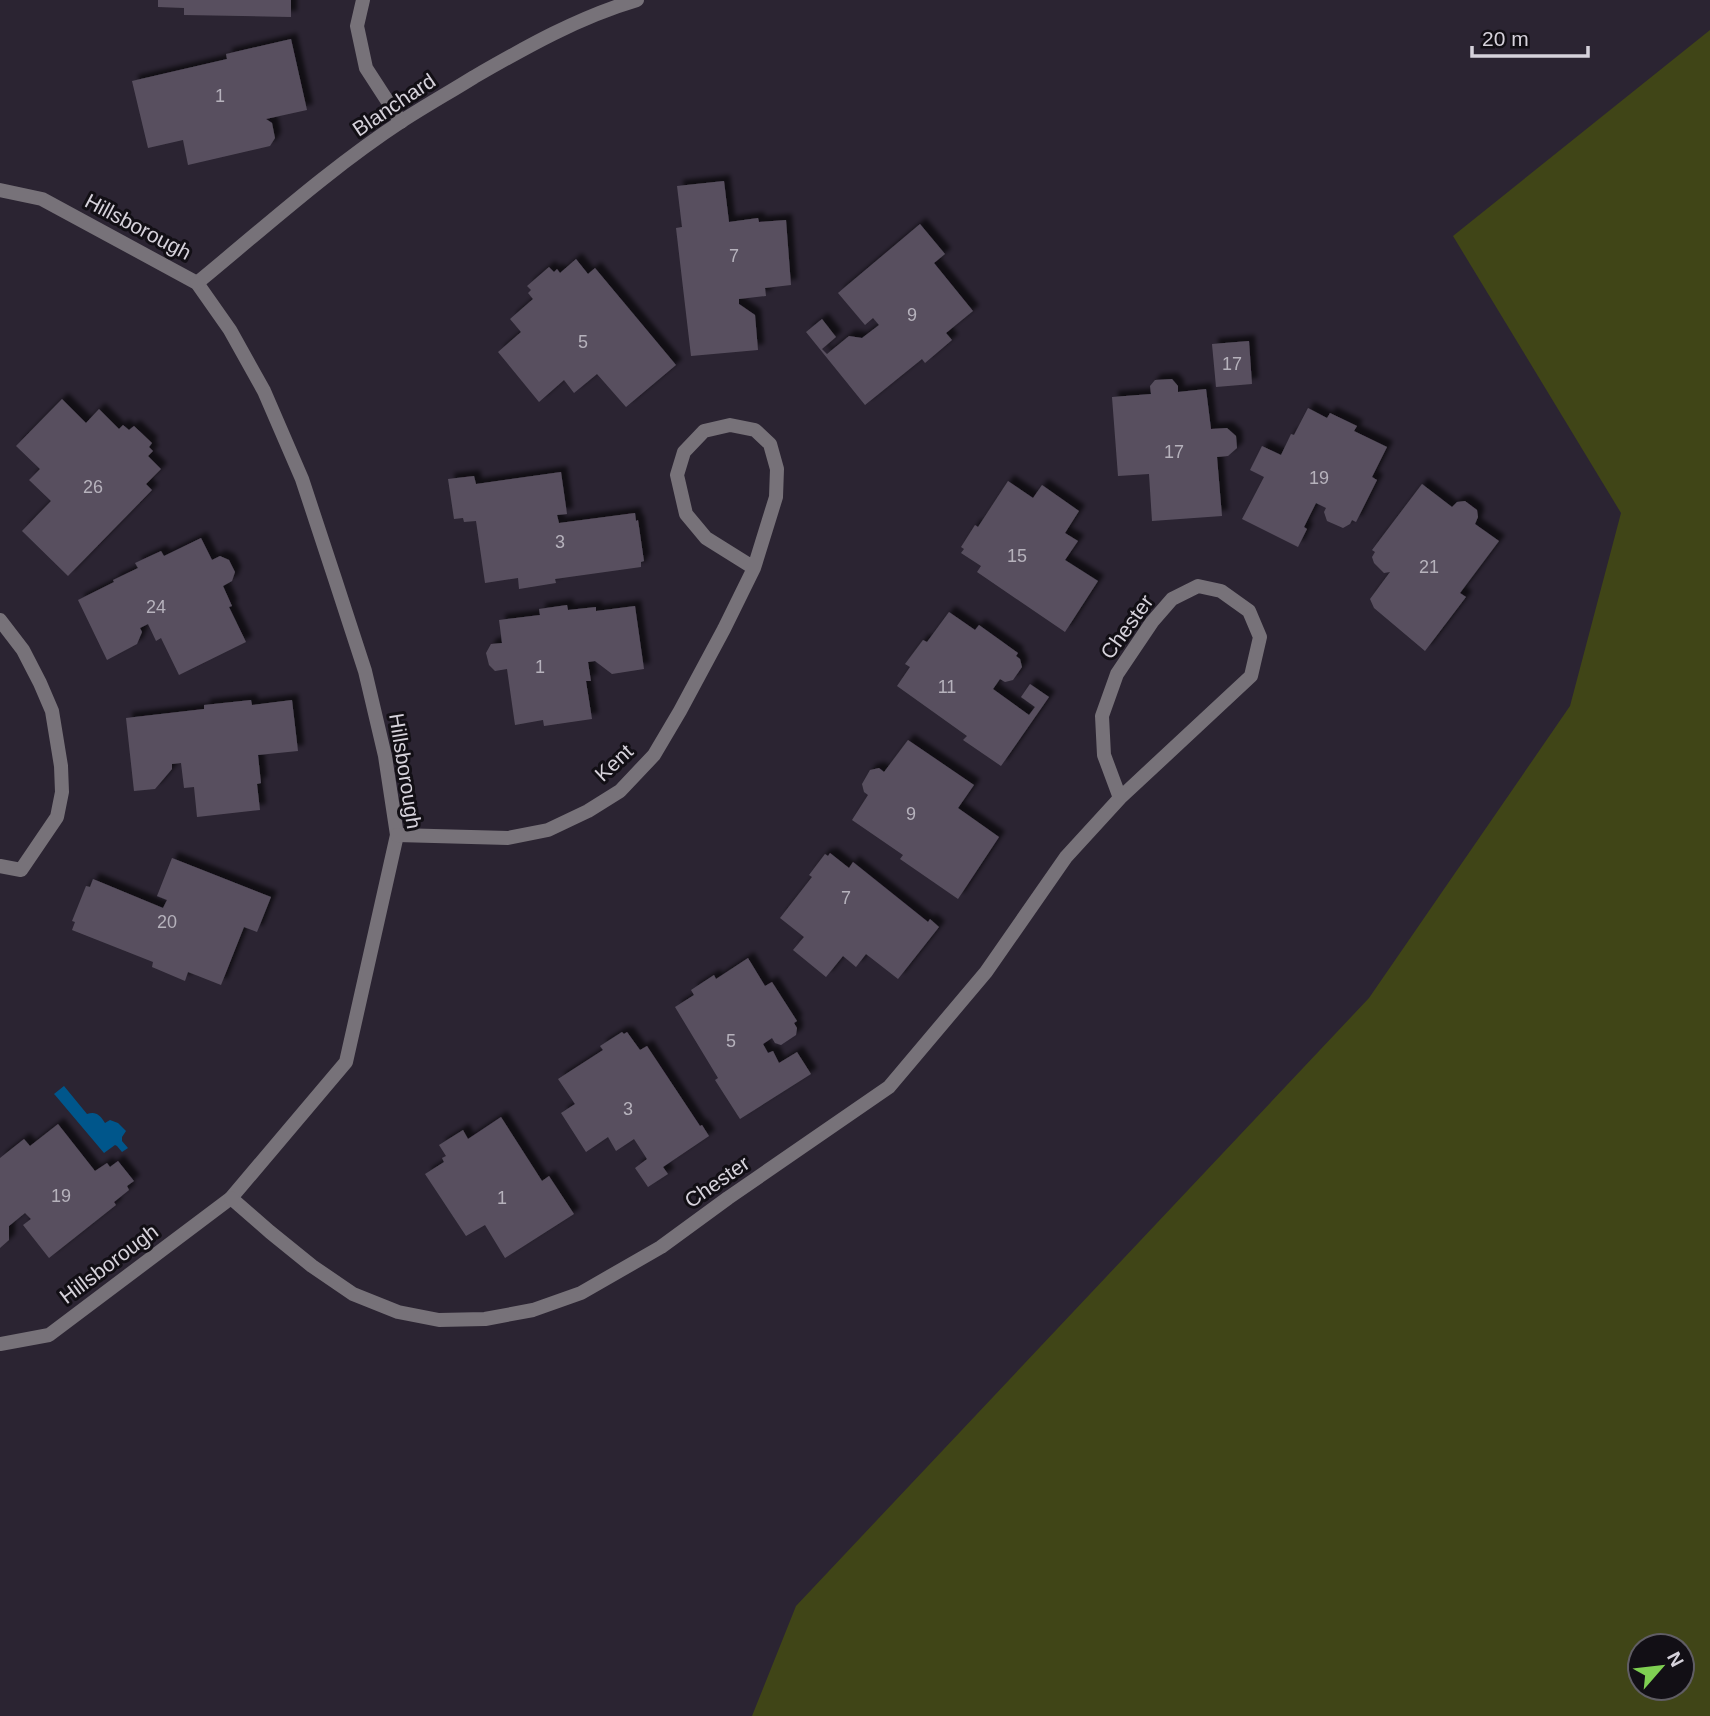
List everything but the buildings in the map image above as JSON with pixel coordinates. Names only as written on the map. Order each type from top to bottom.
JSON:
[{"type":"street","points":[[363,0],[357,26],[366,68],[401,122]]},
{"type":"street","name":"Blanchard","points":[[197,283],[319,183],[401,122],[562,29],[637,0]]},
{"type":"street","name":"Hillsborough","points":[[0,190],[42,199],[197,283],[230,330],[264,391],[302,480],[365,671],[385,756],[397,835],[346,1062],[232,1198],[49,1335],[0,1344]]},
{"type":"street","name":"Kent","points":[[397,835],[508,838],[548,830],[621,791],[654,755],[724,629],[754,568],[776,497],[777,469],[770,444],[755,430],[730,425],[704,431],[684,452],[677,475],[686,513],[706,538],[754,568]]},
{"type":"street","name":"Chester","points":[[232,1198],[312,1266],[353,1294],[398,1312],[439,1320],[485,1319],[533,1310],[581,1293],[661,1247],[889,1087],[986,972],[1066,857],[1120,798],[1251,676],[1260,637],[1250,611],[1221,591],[1198,586],[1172,599],[1152,622],[1117,674],[1102,716],[1104,755],[1120,798]]},
{"type":"street","points":[[0,620],[23,650],[52,711],[58,738],[62,792],[57,817],[22,870],[0,866]]},
{"type":"green space","points":[[1710,30],[1710,1716],[752,1716],[796,1606],[1369,998],[1570,706],[1621,513],[1453,236]]},
{"type":"water","points":[[64,1086],[87,1114],[98,1114],[105,1123],[110,1120],[118,1123],[126,1131],[122,1141],[128,1148],[122,1152],[115,1145],[104,1153],[54,1094]]}]
